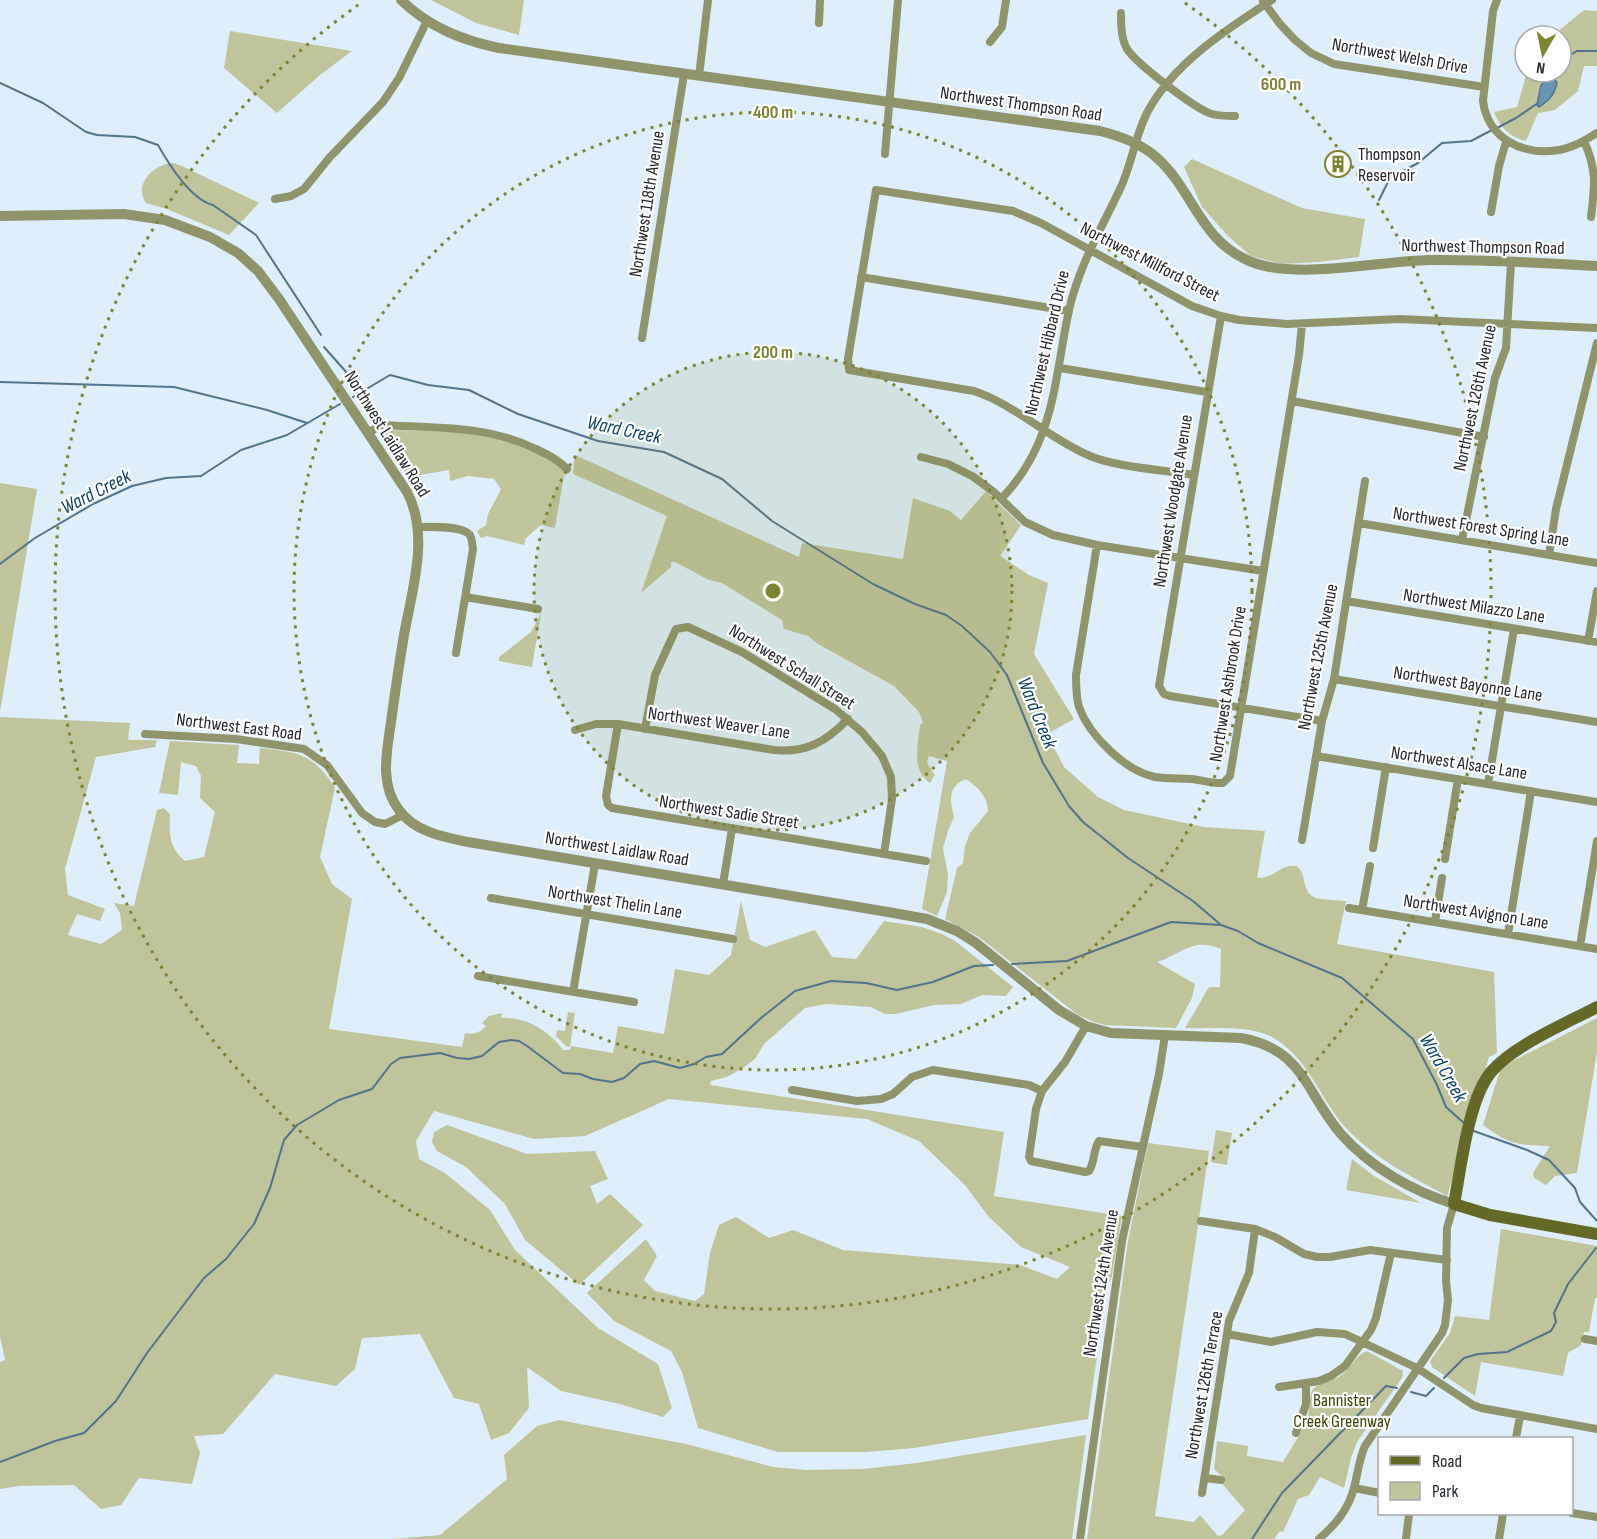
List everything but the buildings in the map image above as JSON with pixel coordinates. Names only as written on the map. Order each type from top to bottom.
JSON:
[{"type":"main road","points":[[1454,1204],[1467,1136],[1476,1103],[1488,1078],[1511,1055],[1597,1007]]},
{"type":"main road","name":"Northwest Laidlaw Road","points":[[1454,1204],[1490,1215],[1597,1234]]},
{"type":"street","name":"Northwest Thompson Road","points":[[401,0],[427,21],[459,38],[498,48],[1100,131],[1123,137],[1150,153],[1168,170],[1205,227],[1218,241],[1246,261],[1262,266],[1296,270],[1426,260],[1597,266]]},
{"type":"street","points":[[699,76],[708,0]]},
{"type":"street","points":[[819,23],[820,0]]},
{"type":"street","points":[[885,154],[898,0]]},
{"type":"street","points":[[990,42],[1002,27],[1006,0]]},
{"type":"street","points":[[1497,0],[1493,11],[1483,101],[1488,120],[1498,135],[1517,147],[1548,151],[1560,150],[1584,141],[1597,133]]},
{"type":"street","name":"Northwest Welsh Drive","points":[[1267,1],[1287,33],[1302,47],[1334,64],[1484,87]]},
{"type":"street","name":"Northwest Hibbard Drive","points":[[1000,499],[1026,468],[1044,429],[1060,368],[1069,310],[1076,284],[1089,250],[1121,188],[1148,112],[1166,84],[1195,55],[1267,1]]},
{"type":"street","points":[[1120,13],[1122,33],[1127,49],[1139,62],[1196,107],[1211,114],[1235,116]]},
{"type":"street","points":[[274,199],[291,196],[304,189],[330,157],[383,102],[399,78],[427,21]]},
{"type":"street","name":"Northwest 118th Avenue","points":[[642,338],[684,74]]},
{"type":"street","points":[[1584,141],[1595,167],[1591,217]]},
{"type":"street","points":[[1491,212],[1499,166],[1506,142]]},
{"type":"street","name":"Northwest Millford Street","points":[[861,277],[876,190],[1013,211],[1041,223],[1185,302],[1221,316],[1270,324],[1400,319],[1597,328]]},
{"type":"street","name":"Northwest Laidlaw Road","points":[[0,216],[102,213],[144,216],[183,226],[231,248],[264,277],[411,499],[417,526],[416,565],[386,765],[390,795],[403,815],[430,833],[450,839],[888,912],[939,923],[976,943],[1051,1004],[1086,1026],[1111,1033],[1241,1038],[1261,1042],[1276,1048],[1290,1060],[1331,1122],[1355,1148],[1401,1181],[1454,1204]]},
{"type":"street","name":"Northwest 126th Avenue","points":[[1462,540],[1485,437],[1495,378],[1506,348],[1511,262]]},
{"type":"street","points":[[1069,310],[861,277],[848,369],[851,372],[974,391],[993,399],[1082,452],[1097,458],[1194,475]]},
{"type":"street","name":"Northwest Woodgate Avenue","points":[[1221,316],[1159,684],[1161,691],[1170,696],[1241,707]]},
{"type":"street","name":"Northwest Ashbrook Drive","points":[[1098,545],[1077,675],[1076,692],[1086,721],[1112,752],[1127,765],[1154,777],[1223,783],[1230,776],[1292,401],[1302,324]]},
{"type":"street","points":[[1549,555],[1557,508],[1597,343]]},
{"type":"street","points":[[1060,368],[1207,392]]},
{"type":"street","points":[[1292,401],[1485,437]]},
{"type":"street","points":[[368,433],[381,425],[486,431],[524,443],[559,461],[567,469]]},
{"type":"street","points":[[921,457],[964,471],[988,486],[1025,522],[1060,537],[1263,571]]},
{"type":"street","name":"Northwest 125th Avenue","points":[[1302,840],[1322,721],[1334,679],[1365,481]]},
{"type":"street","name":"Northwest Forest Spring Lane","points":[[1359,523],[1597,563]]},
{"type":"street","points":[[417,526],[459,529],[469,534],[473,549],[456,652]]},
{"type":"street","points":[[1593,642],[1597,591]]},
{"type":"street","points":[[465,597],[538,609]]},
{"type":"street","name":"Northwest Milazzo Lane","points":[[1346,601],[1593,642]]},
{"type":"street","name":"Northwest Schall Street","points":[[645,729],[655,675],[673,634],[680,627],[688,627],[742,651],[835,709],[862,732],[882,756],[891,777],[892,799],[884,854]]},
{"type":"street","points":[[1488,784],[1514,629]]},
{"type":"street","name":"Northwest Bayonne Lane","points":[[1334,679],[1597,722]]},
{"type":"street","points":[[1241,707],[1322,721]]},
{"type":"street","name":"Northwest Weaver Lane","points":[[575,730],[596,724],[618,724],[774,750],[793,751],[818,744],[833,734],[848,719]]},
{"type":"street","name":"Northwest Sadie Street","points":[[618,724],[606,796],[608,805],[617,810],[926,861]]},
{"type":"street","name":"Northwest East Road","points":[[145,734],[236,739],[297,747],[312,753],[327,765],[368,819],[385,824],[403,815]]},
{"type":"street","name":"Northwest Alsace Lane","points":[[1316,756],[1597,802]]},
{"type":"street","points":[[1373,848],[1386,768]]},
{"type":"street","points":[[1445,859],[1458,779]]},
{"type":"street","points":[[1508,934],[1531,791]]},
{"type":"street","points":[[723,884],[732,829]]},
{"type":"street","points":[[1580,946],[1597,841]]},
{"type":"street","points":[[573,992],[595,864]]},
{"type":"street","points":[[1362,910],[1370,866]]},
{"type":"street","points":[[1436,922],[1442,878]]},
{"type":"street","name":"Northwest Thelin Lane","points":[[491,898],[733,939]]},
{"type":"street","name":"Northwest Avignon Lane","points":[[1349,908],[1597,949]]},
{"type":"street","points":[[478,976],[634,1002]]},
{"type":"street","points":[[1086,1026],[1065,1062],[1042,1091],[1036,1109],[1029,1157],[1031,1161],[1085,1172],[1092,1167],[1096,1145],[1099,1141],[1143,1147]]},
{"type":"street","name":"Northwest 124th Avenue","points":[[1080,1539],[1122,1241],[1165,1035]]},
{"type":"street","points":[[792,1090],[858,1101],[881,1099],[893,1094],[912,1077],[933,1070],[1029,1084],[1042,1091]]},
{"type":"street","points":[[1319,1539],[1340,1519],[1348,1504],[1365,1446],[1442,1333],[1445,1325],[1447,1228],[1454,1204]]},
{"type":"street","points":[[1201,1221],[1255,1229],[1275,1237],[1304,1254],[1317,1257],[1338,1256],[1360,1250],[1448,1260]]},
{"type":"street","name":"Northwest 126th Terrace","points":[[1202,1493],[1231,1313],[1243,1291],[1249,1273],[1255,1229]]},
{"type":"street","points":[[1279,1387],[1319,1381],[1345,1366],[1364,1341],[1376,1318],[1391,1252]]},
{"type":"street","points":[[1227,1334],[1271,1342],[1317,1332],[1336,1332],[1364,1341],[1417,1368],[1473,1405],[1520,1416],[1597,1429]]},
{"type":"street","points":[[1585,1339],[1597,1341]]},
{"type":"street","points":[[1296,1433],[1306,1404],[1306,1383]]},
{"type":"street","points":[[1516,1437],[1520,1416]]},
{"type":"street","name":"Northwest 126th Terrace","points":[[1205,1478],[1221,1480]]},
{"type":"street","points":[[1354,1488],[1378,1493]]},
{"type":"street","points":[[1573,1513],[1597,1517]]},
{"type":"street","points":[[1406,1539],[1409,1515]]},
{"type":"street","points":[[1499,1539],[1503,1515]]},
{"type":"green space","points":[[431,0],[524,0],[519,35],[476,23]]},
{"type":"green space","points":[[1584,10],[1597,11],[1597,66],[1584,66],[1578,91],[1555,110],[1538,113],[1526,141],[1515,137],[1502,127],[1494,112],[1517,107],[1524,84],[1573,84],[1573,24],[1567,24]]},
{"type":"green space","points":[[230,31],[352,51],[320,75],[277,113],[224,68]]},
{"type":"green space","points":[[1192,159],[1302,208],[1365,219],[1359,257],[1282,264],[1251,256],[1229,237],[1202,207],[1184,167]]},
{"type":"green space","points":[[173,163],[259,203],[229,235],[167,209],[146,203],[142,189],[148,176],[159,167]]},
{"type":"green space","points":[[390,430],[471,432],[529,447],[565,470],[555,528],[541,525],[526,538],[524,545],[487,536],[481,538],[477,531],[486,525],[488,514],[501,489],[494,479],[468,476],[450,481],[449,470],[408,477],[381,435]]},
{"type":"green space","points":[[575,455],[799,557],[802,543],[903,559],[913,498],[950,511],[961,520],[986,491],[1021,525],[1000,556],[1029,575],[1048,583],[1034,654],[1074,719],[1047,734],[1064,767],[1098,797],[1124,810],[1204,827],[1265,831],[1257,878],[1269,876],[1286,867],[1296,866],[1300,869],[1311,895],[1319,899],[1346,901],[1337,944],[1494,972],[1497,1053],[1489,1057],[1447,1196],[1393,1166],[1356,1138],[1336,1115],[1303,1065],[1283,1044],[1270,1036],[1250,1030],[1185,1028],[1209,987],[1220,987],[1221,949],[1195,945],[1157,962],[1195,984],[1192,998],[1176,1028],[1105,1025],[1078,1015],[979,937],[945,919],[957,868],[963,863],[965,846],[970,833],[988,811],[981,792],[966,779],[956,786],[951,795],[954,817],[943,848],[948,875],[947,892],[937,916],[922,909],[947,761],[929,756],[927,763],[935,775],[930,783],[924,778],[917,757],[920,725],[923,722],[919,712],[894,686],[818,644],[808,636],[784,629],[782,620],[722,583],[709,580],[675,562],[671,562],[671,567],[641,593],[667,516],[573,474]]},
{"type":"green space","points":[[0,483],[37,489],[0,712]]},
{"type":"green space","points":[[541,614],[532,667],[499,661],[499,657],[531,632]]},
{"type":"green space","points":[[0,717],[130,723],[128,740],[157,740],[155,747],[96,757],[65,869],[68,895],[105,909],[100,921],[77,914],[68,935],[101,944],[122,930],[120,913],[114,903],[134,906],[157,810],[164,808],[170,814],[171,840],[176,851],[185,861],[204,857],[215,812],[200,798],[201,776],[196,766],[181,762],[178,795],[159,793],[170,741],[239,745],[237,763],[259,764],[260,748],[285,751],[304,757],[320,768],[335,788],[320,857],[332,884],[352,899],[329,1029],[462,1047],[465,1033],[479,1032],[486,1026],[482,1023],[489,1016],[502,1013],[501,1018],[519,1019],[536,1026],[558,1043],[563,1050],[570,1050],[571,1046],[613,1053],[618,1026],[664,1034],[675,969],[709,975],[731,955],[741,901],[750,940],[765,947],[815,930],[832,957],[856,959],[884,921],[922,927],[955,941],[1013,987],[1006,996],[982,995],[961,1004],[934,1005],[896,1014],[885,1014],[871,1007],[826,1004],[805,1008],[764,1044],[755,1059],[727,1077],[711,1081],[710,1085],[1004,1132],[994,1196],[1122,1216],[1112,1276],[1107,1287],[1088,1419],[914,1448],[866,1452],[778,1452],[698,1428],[682,1372],[671,1351],[614,1321],[587,1293],[646,1239],[657,1256],[644,1280],[655,1291],[695,1301],[704,1294],[710,1253],[719,1225],[736,1217],[769,1238],[793,1230],[843,1250],[1020,1265],[1057,1279],[1070,1267],[1021,1247],[988,1216],[965,1185],[919,1141],[867,1119],[669,1099],[585,1136],[534,1139],[434,1111],[416,1141],[419,1159],[445,1173],[490,1210],[515,1250],[598,1328],[658,1364],[672,1408],[663,1417],[620,1404],[561,1391],[527,1367],[529,1408],[509,1433],[491,1440],[479,1404],[454,1398],[420,1334],[362,1338],[355,1369],[336,1386],[275,1374],[223,1434],[194,1436],[200,1453],[192,1484],[139,1478],[121,1505],[101,1509],[74,1485],[19,1486],[0,1489],[0,1362],[5,1360],[0,1336]]},
{"type":"green space","points":[[568,1012],[575,1013],[570,1047],[556,1036],[557,1030],[565,1031]]},
{"type":"green space","points":[[1597,1018],[1597,1052],[1577,1173],[1555,1176],[1546,1185],[1534,1178],[1533,1173],[1550,1146],[1515,1143],[1500,1137],[1483,1125],[1501,1067]]},
{"type":"green space","points":[[447,1125],[527,1154],[595,1151],[608,1179],[590,1186],[597,1204],[610,1194],[643,1225],[579,1285],[525,1240],[505,1204],[466,1167],[437,1151],[432,1142],[434,1132]]},
{"type":"green space","points":[[1216,1130],[1232,1133],[1227,1165],[1211,1162]]},
{"type":"green space","points":[[1148,1143],[1209,1151],[1155,1516],[1194,1522],[1200,1515],[1218,1536],[1222,1535],[1245,1510],[1223,1485],[1223,1477],[1214,1469],[1217,1441],[1248,1446],[1247,1456],[1283,1462],[1306,1422],[1314,1388],[1340,1376],[1367,1351],[1403,1371],[1402,1378],[1357,1442],[1344,1488],[1320,1477],[1309,1495],[1298,1499],[1283,1532],[1280,1531],[1274,1539],[1087,1539],[1128,1241]]},
{"type":"green space","points":[[1352,1159],[1374,1176],[1421,1203],[1346,1190]]},
{"type":"green space","name":"Bannister Creek Greenway","points":[[1501,1229],[1597,1246],[1597,1298],[1595,1298],[1589,1332],[1584,1332],[1581,1345],[1568,1353],[1563,1376],[1481,1362],[1475,1396],[1432,1367],[1430,1361],[1450,1333],[1455,1316],[1489,1320]]},
{"type":"green space","points":[[559,1420],[686,1444],[773,1467],[806,1470],[863,1469],[917,1463],[1086,1435],[1072,1539],[393,1539],[440,1535],[507,1479],[504,1455],[537,1426]]},
{"type":"water","points":[[1557,84],[1551,97],[1539,107],[1537,105],[1541,85]]},
{"type":"waterway","points":[[1573,53],[1577,51],[1597,51]]},
{"type":"waterway","points":[[0,83],[43,103],[86,132],[97,135],[135,137],[158,145],[189,189],[256,235],[321,335]]},
{"type":"waterway","points":[[1497,128],[1538,103]]},
{"type":"waterway","points":[[1379,200],[1390,178],[1418,163],[1442,143],[1471,141],[1492,130]]},
{"type":"waterway","points":[[324,347],[363,391]]},
{"type":"waterway","name":"Ward Creek","points":[[353,397],[390,375],[428,385],[469,390],[518,414],[598,441],[664,452],[722,479],[772,521],[873,584],[915,604],[946,615],[962,626],[990,652],[1007,675],[1043,763],[1069,806],[1083,822],[1128,858],[1193,901],[1221,925],[1342,978],[1413,1039],[1446,1107],[1465,1124]]},
{"type":"waterway","points":[[0,382],[174,387],[267,410],[307,423]]},
{"type":"waterway","name":"Ward Creek","points":[[0,564],[35,538],[93,504],[132,486],[166,478],[201,476],[241,450],[287,435],[340,404]]},
{"type":"waterway","points":[[1012,964],[1067,961],[1171,922],[1221,925]]},
{"type":"waterway","points":[[0,1462],[55,1441],[84,1433],[116,1401],[147,1353],[204,1278],[226,1259],[254,1224],[270,1188],[284,1140],[297,1125],[339,1100],[372,1089],[391,1064],[400,1058],[440,1053],[469,1059],[482,1056],[499,1042],[511,1040],[519,1041],[527,1046],[563,1073],[580,1074],[612,1082],[624,1078],[640,1064],[654,1061],[680,1068],[706,1057],[722,1054],[795,991],[831,981],[866,983],[897,990],[933,982],[974,966],[993,965]]},
{"type":"waterway","name":"Ward Creek","points":[[1471,1130],[1549,1160],[1575,1188],[1580,1202],[1597,1221]]},
{"type":"waterway","points":[[1444,1378],[1464,1358],[1478,1354],[1507,1352],[1551,1331],[1556,1322],[1554,1313],[1568,1284],[1596,1248]]},
{"type":"waterway","points":[[1252,1539],[1282,1493],[1386,1386],[1397,1388]]},
{"type":"waterway","points":[[1411,1392],[1426,1396],[1434,1388]]},
{"type":"place","name":"Thompson Reservoir","points":[[1338,164]]}]
